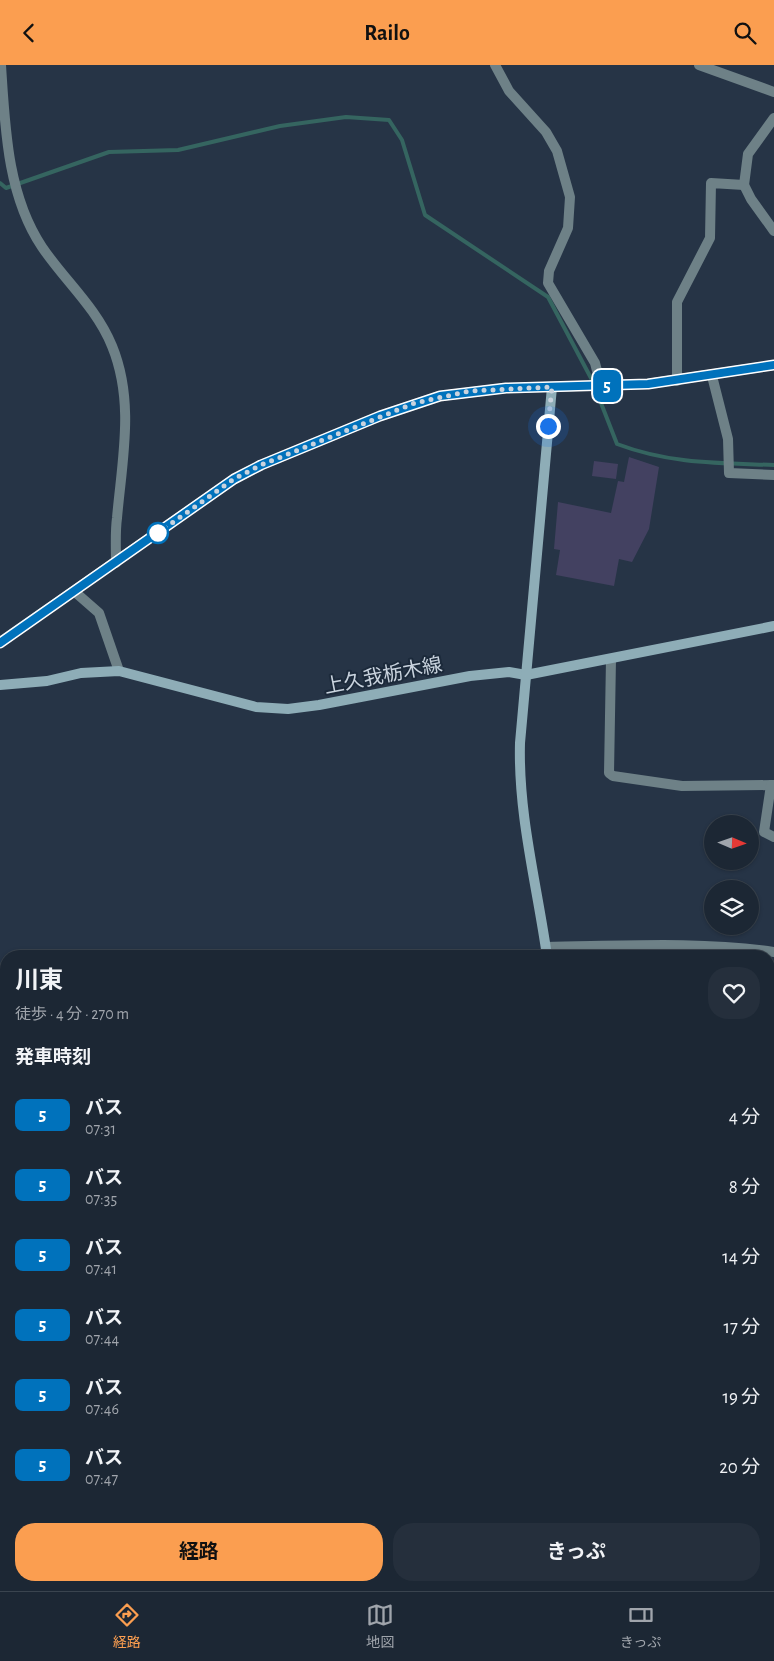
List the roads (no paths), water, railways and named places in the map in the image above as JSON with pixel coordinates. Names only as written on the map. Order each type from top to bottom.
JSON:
[{"type":"street","points":[[0,65],[1,97],[17,196],[41,247],[92,310],[112,346],[124,395],[126,448],[117,519],[116,563]]},
{"type":"street","points":[[495,65],[509,91],[546,132],[557,151],[570,197],[568,228],[549,271],[548,283],[595,363],[601,386]]},
{"type":"street","points":[[699,65],[774,92]]},
{"type":"street","points":[[774,118],[748,154],[744,185],[751,199],[774,231]]},
{"type":"street","points":[[677,381],[677,302],[710,239],[712,183],[744,185]]},
{"type":"street","points":[[0,643],[234,479],[261,465],[415,403],[454,393],[506,388],[601,386],[677,381],[774,365]]},
{"type":"street","points":[[712,376],[728,439],[729,473],[774,475]]},
{"type":"street","points":[[546,950],[522,809],[519,776],[526,675],[552,387]]},
{"type":"street","points":[[75,592],[99,613],[119,671]]},
{"type":"street","name":"上久我栃木線","points":[[0,685],[47,681],[81,673],[119,671],[256,707],[288,709],[319,705],[462,677],[510,672],[526,675],[774,626]]},
{"type":"street","points":[[611,659],[610,773],[613,776],[682,786],[772,785],[764,832],[774,837]]},
{"type":"street","points":[[574,950],[643,945],[761,950]]},
{"type":"waterway","points":[[0,183],[6,188],[109,152],[178,150],[280,126],[346,117],[389,120],[402,140],[425,215],[548,297],[592,380],[617,444],[637,451],[675,459],[714,463],[774,465]]}]
